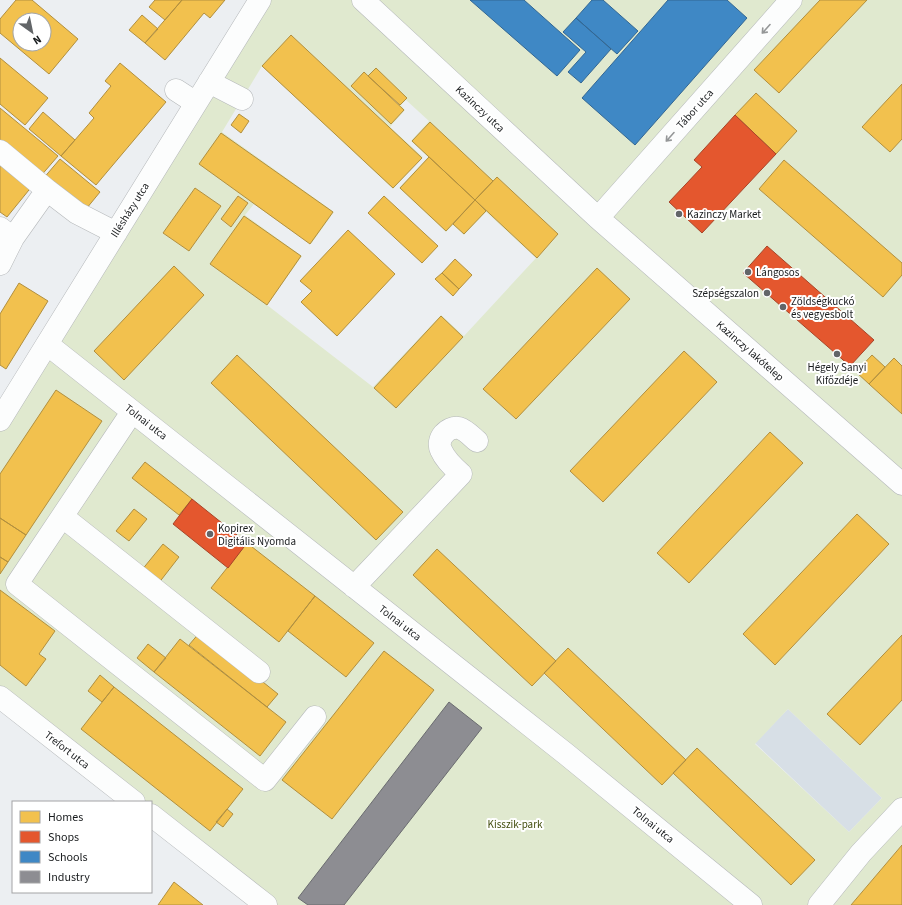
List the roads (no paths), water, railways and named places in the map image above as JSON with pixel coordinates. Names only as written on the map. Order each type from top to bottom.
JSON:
[{"type":"street","name":"Illésházy utca","points":[[0,420],[260,0]]},
{"type":"street","name":"Kazinczy utca","points":[[363,0],[598,218]]},
{"type":"street","name":"Tábor utca","points":[[598,218],[792,0]]},
{"type":"street","points":[[209,82],[242,99]]},
{"type":"street","points":[[176,90],[196,103]]},
{"type":"street","points":[[0,151],[77,213],[116,233]]},
{"type":"street","points":[[0,264],[7,233],[47,190]]},
{"type":"street","name":"Kazinczy lakótelep","points":[[598,218],[902,484]]},
{"type":"street","name":"Tolnai utca","points":[[47,344],[566,754],[751,905]]},
{"type":"street","points":[[132,412],[18,584],[265,780],[315,716]]},
{"type":"street","points":[[354,587],[461,474],[440,450],[441,437],[449,429],[459,428],[467,432],[477,441]]},
{"type":"street","points":[[63,517],[259,672]]},
{"type":"street","name":"Trefort utca","points":[[0,697],[133,801]]},
{"type":"street","points":[[820,905],[861,853],[902,809]]},
{"type":"street","points":[[152,816],[266,905]]},
{"type":"place","name":"Kazinczy Market","points":[[679,214]]},
{"type":"place","name":"Lángosos","points":[[748,272]]},
{"type":"place","name":"Szépségszalon","points":[[767,293]]},
{"type":"place","name":"Zöldségkuckó és vegyesbolt","points":[[783,307]]},
{"type":"place","name":"Hégely Sanyi Kifőzdéje","points":[[837,354]]},
{"type":"place","name":"Kopirex Digitális Nyomda","points":[[210,534]]},
{"type":"park label","name":"Kisszik-park","points":[[515,824]]}]
